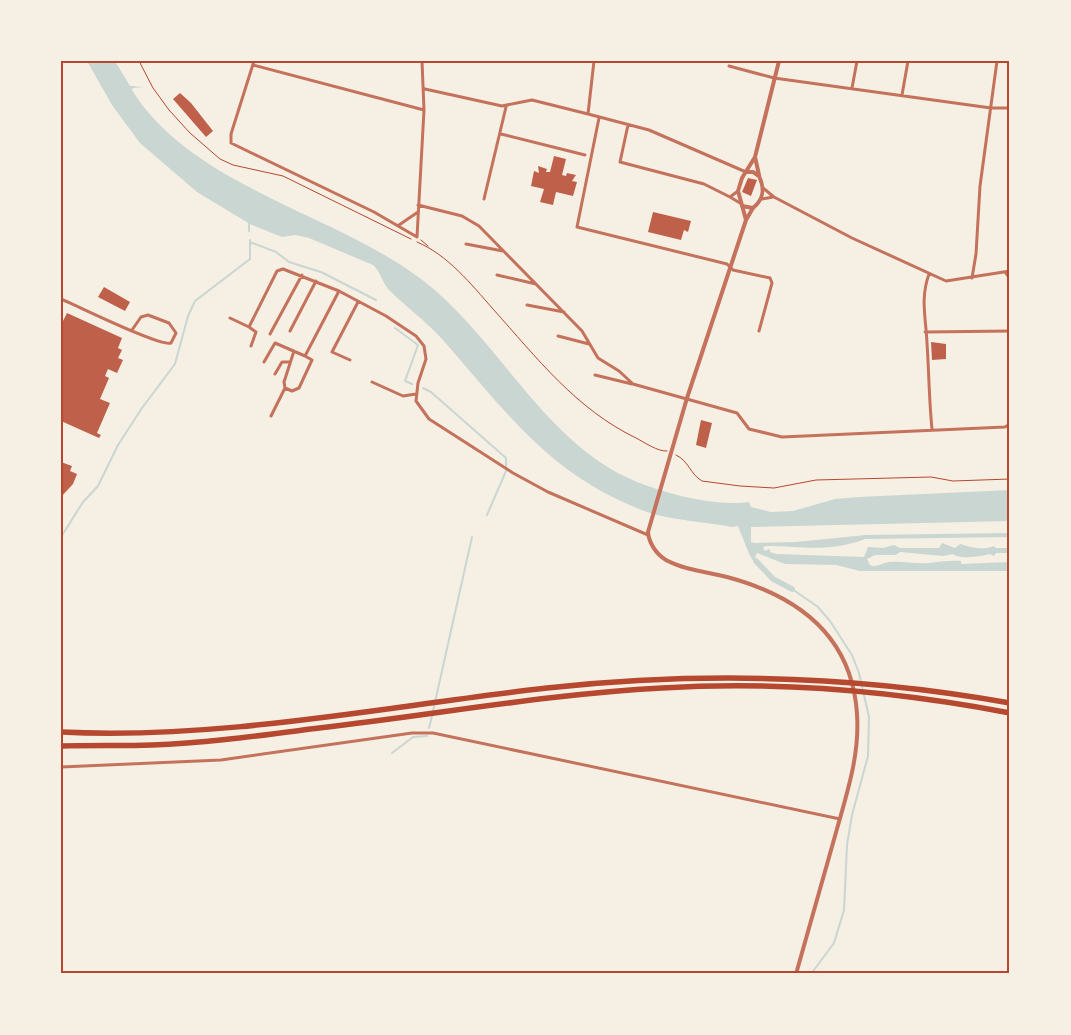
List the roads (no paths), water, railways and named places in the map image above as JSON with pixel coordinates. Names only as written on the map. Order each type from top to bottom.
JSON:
[{"type":"highway","points":[[61,731],[86,734],[155,732],[275,724],[546,688],[661,679],[731,676],[879,683],[1010,703]]},
{"type":"highway","points":[[61,746],[154,745],[320,728],[543,698],[662,688],[759,686],[838,690],[882,694],[1010,713]]},
{"type":"street","points":[[422,61],[424,110],[417,237],[399,225],[231,143],[231,134],[253,63],[424,110]]},
{"type":"street","points":[[588,114],[594,61]]},
{"type":"street","points":[[746,220],[738,191],[742,178],[755,157],[778,61]]},
{"type":"street","points":[[852,88],[856,61]]},
{"type":"street","points":[[902,95],[908,61]]},
{"type":"street","points":[[972,278],[976,254],[980,186],[997,61]]},
{"type":"street","points":[[728,66],[774,78],[991,108],[1010,108]]},
{"type":"street","points":[[424,89],[506,107],[532,100],[588,114],[648,130],[759,176]]},
{"type":"street","points":[[484,200],[506,107]]},
{"type":"street","points":[[600,118],[577,227],[730,266],[733,270],[771,280],[759,331]]},
{"type":"street","points":[[628,125],[620,162],[704,184],[752,208]]},
{"type":"street","points":[[501,134],[584,155]]},
{"type":"street","points":[[755,157],[763,188],[762,199]]},
{"type":"street","points":[[763,188],[774,197],[852,238],[929,274],[952,281],[1010,271]]},
{"type":"street","points":[[730,197],[738,191]]},
{"type":"street","points":[[774,197],[762,199],[752,208],[746,220],[687,398],[650,520],[648,535],[658,554],[672,563],[750,584],[792,603],[810,616],[835,644],[846,664],[853,687],[858,724],[854,762],[840,819],[796,974]]},
{"type":"street","points":[[418,206],[462,216],[479,226],[565,312],[582,331],[598,358],[619,371],[633,384]]},
{"type":"street","points":[[399,225],[418,211]]},
{"type":"street","points":[[466,244],[504,251]]},
{"type":"street","points":[[249,327],[277,271],[288,270],[339,291],[404,326],[424,346],[425,366],[416,394],[418,406],[429,419],[513,473],[548,492],[648,535]]},
{"type":"street","points":[[1005,272],[1010,279]]},
{"type":"street","points":[[929,274],[924,290],[932,429]]},
{"type":"street","points":[[270,334],[302,275]]},
{"type":"street","points":[[497,275],[536,284]]},
{"type":"street","points":[[290,331],[316,281]]},
{"type":"street","points":[[305,356],[339,291]]},
{"type":"street","points":[[62,300],[132,330],[169,345],[176,333],[169,323],[148,315],[141,318],[132,330]]},
{"type":"street","points":[[350,360],[332,352],[358,302]]},
{"type":"street","points":[[528,305],[565,312]]},
{"type":"street","points":[[230,318],[256,332],[251,346]]},
{"type":"street","points":[[925,332],[1010,331]]},
{"type":"street","points":[[558,336],[589,344]]},
{"type":"street","points":[[264,362],[275,343],[312,360],[299,388],[292,391],[285,388]]},
{"type":"street","points":[[271,416],[285,388],[284,382],[294,351]]},
{"type":"street","points":[[275,374],[282,362],[289,362]]},
{"type":"street","points":[[595,375],[687,398],[737,413],[748,429],[777,437],[1005,427],[1010,424]]},
{"type":"street","points":[[372,382],[403,396],[416,394]]},
{"type":"street","points":[[61,767],[221,760],[412,733],[433,733],[840,819]]},
{"type":"waterway","points":[[249,223],[249,231]]},
{"type":"waterway","points":[[61,537],[83,502],[98,486],[118,445],[142,408],[175,364],[188,316],[195,301],[250,259],[250,240]]},
{"type":"waterway","points":[[250,242],[276,252],[289,262],[321,272],[376,300]]},
{"type":"waterway","points":[[395,328],[418,345],[405,381],[412,384]]},
{"type":"waterway","points":[[423,388],[431,392],[506,458],[506,471],[487,515]]},
{"type":"waterway","points":[[433,711],[472,537]]},
{"type":"waterway","points":[[756,561],[773,579],[792,589]]},
{"type":"waterway","points":[[792,589],[818,607],[830,621],[852,655],[859,673],[869,717],[868,756],[852,815],[847,845],[844,910],[834,943],[811,974]]},
{"type":"waterway","points":[[429,728],[432,716]]},
{"type":"waterway","points":[[392,753],[413,737],[427,736]]}]
